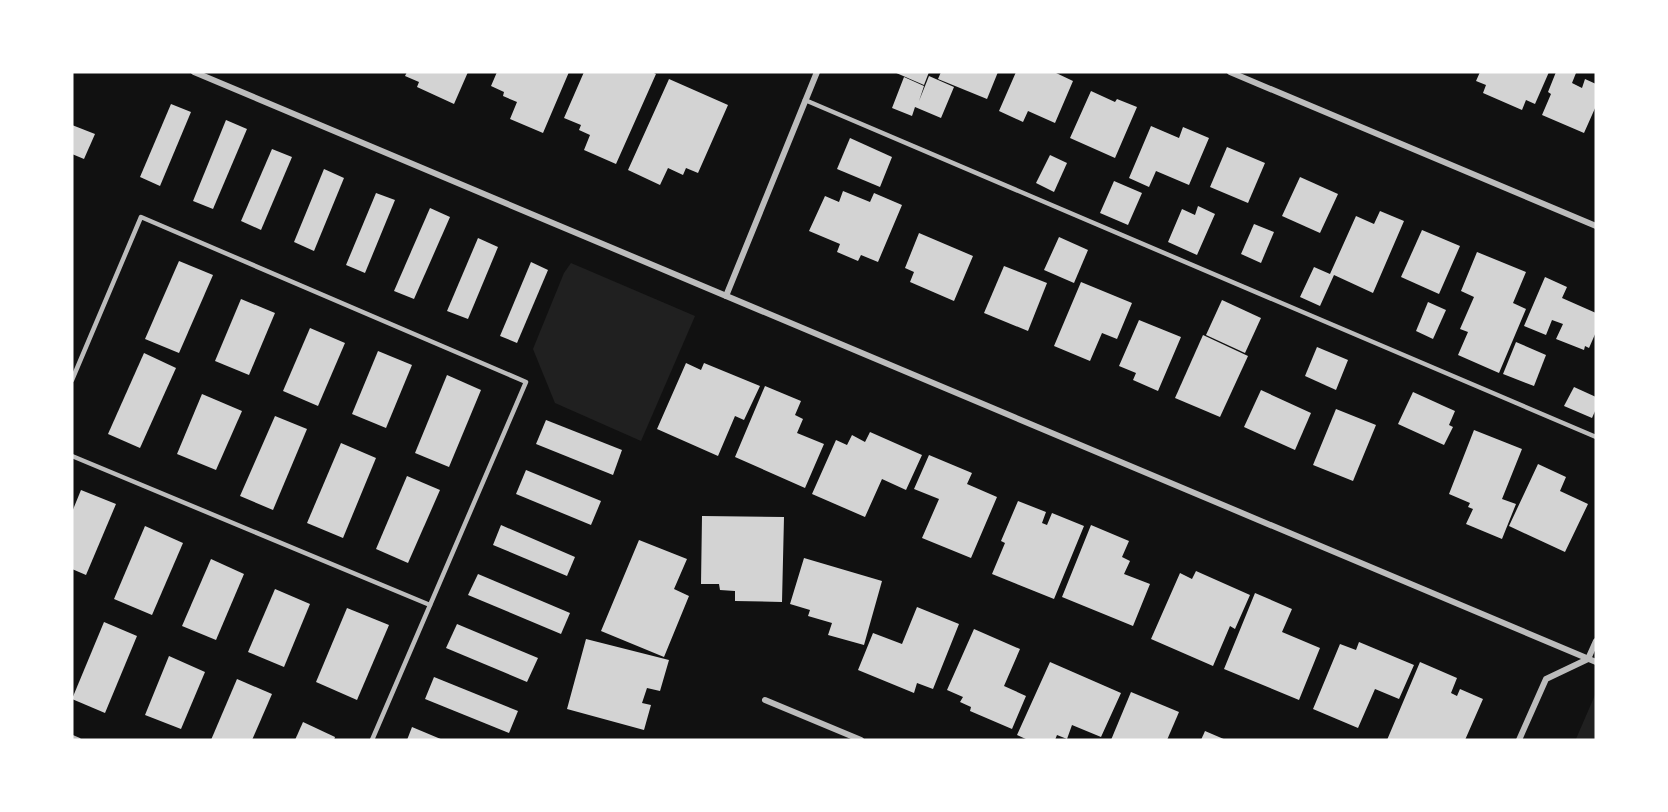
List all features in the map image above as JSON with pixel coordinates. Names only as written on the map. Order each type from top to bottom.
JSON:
[{"type":"street","points":[[194,72],[1596,662]]},
{"type":"street","points":[[1230,72],[1596,226]]},
{"type":"street","points":[[726,296],[815,73]]},
{"type":"street","points":[[1519,740],[1546,678],[1588,659],[1596,641]]},
{"type":"street","points":[[765,700],[861,740]]},
{"type":"lane","points":[[806,100],[1596,438]]},
{"type":"lane","points":[[72,380],[141,217],[526,382],[372,740]]},
{"type":"lane","points":[[72,456],[430,605]]},
{"type":"lane","points":[[72,737],[79,740]]},
{"type":"shaded area","points":[[571,263],[695,316],[641,441],[555,403],[533,349],[564,273]]},
{"type":"shaded area","points":[[1595,695],[1596,740],[1575,740],[1576,739]]},
{"type":"building","points":[[407,72],[468,72],[454,104],[417,87],[419,82],[405,76]]},
{"type":"building","points":[[497,72],[569,72],[543,133],[510,119],[517,102],[503,96],[504,92],[491,86]]},
{"type":"building","points":[[584,72],[652,72],[656,74],[616,164],[584,150],[590,135],[579,130],[581,125],[564,118]]},
{"type":"building","points":[[894,72],[929,72],[924,85]]},
{"type":"building","points":[[941,72],[998,72],[987,99],[938,79]]},
{"type":"building","points":[[1016,72],[1054,72],[1073,81],[1055,123],[1028,111],[1023,122],[999,111]]},
{"type":"building","points":[[1480,72],[1549,72],[1535,104],[1526,100],[1522,110],[1483,93],[1486,85],[1476,81]]},
{"type":"building","points":[[1556,72],[1576,73],[1572,83],[1582,88],[1585,79],[1596,84],[1596,106],[1584,133],[1542,115],[1551,94],[1548,92]]},
{"type":"building","points":[[929,76],[954,87],[941,118],[915,107],[912,116],[892,108],[904,77],[924,86],[919,101]]},
{"type":"building","points":[[669,79],[728,105],[698,173],[686,168],[683,175],[668,168],[660,185],[628,170]]},
{"type":"building","points":[[1091,91],[1115,102],[1117,99],[1137,107],[1115,158],[1070,138]]},
{"type":"building","points":[[171,104],[191,112],[160,186],[140,177]]},
{"type":"building","points":[[226,120],[247,129],[213,209],[193,201]]},
{"type":"building","points":[[72,125],[95,134],[84,159],[72,154]]},
{"type":"building","points":[[1151,126],[1179,138],[1183,127],[1209,138],[1189,185],[1156,171],[1149,187],[1129,178]]},
{"type":"building","points":[[850,138],[892,157],[880,187],[837,169]]},
{"type":"building","points":[[1227,147],[1265,163],[1248,203],[1210,187]]},
{"type":"building","points":[[272,149],[292,157],[261,230],[241,221]]},
{"type":"building","points":[[1050,155],[1067,163],[1054,192],[1036,183]]},
{"type":"building","points":[[324,169],[344,178],[314,251],[294,242]]},
{"type":"building","points":[[1300,177],[1338,194],[1320,233],[1282,216]]},
{"type":"building","points":[[1114,181],[1142,193],[1128,225],[1100,213]]},
{"type":"building","points":[[843,191],[870,202],[874,193],[902,205],[878,262],[861,255],[858,261],[837,252],[840,244],[809,231],[825,196],[839,202]]},
{"type":"building","points":[[376,193],[395,200],[365,273],[346,265]]},
{"type":"building","points":[[1198,206],[1215,214],[1197,255],[1168,242],[1182,209],[1195,215]]},
{"type":"building","points":[[430,208],[450,217],[414,299],[394,291]]},
{"type":"building","points":[[1380,211],[1404,221],[1373,293],[1334,275],[1320,306],[1300,297],[1314,267],[1330,274],[1356,216],[1374,224]]},
{"type":"building","points":[[1254,224],[1274,232],[1261,263],[1241,254]]},
{"type":"building","points":[[1422,230],[1460,246],[1439,294],[1401,277]]},
{"type":"building","points":[[919,233],[973,256],[954,301],[910,282],[914,272],[905,268]]},
{"type":"building","points":[[1059,237],[1088,250],[1074,283],[1044,270]]},
{"type":"building","points":[[478,238],[498,247],[468,319],[447,311]]},
{"type":"building","points":[[1477,252],[1526,272],[1513,303],[1526,309],[1499,373],[1458,355],[1468,332],[1460,329],[1474,297],[1461,291]]},
{"type":"building","points":[[179,261],[213,275],[179,353],[145,339]]},
{"type":"building","points":[[531,262],[548,270],[517,343],[500,336]]},
{"type":"building","points":[[1004,266],[1047,283],[1028,331],[984,313]]},
{"type":"building","points":[[1545,277],[1567,287],[1562,298],[1596,313],[1596,332],[1589,348],[1585,346],[1584,350],[1556,339],[1563,324],[1552,320],[1546,335],[1524,326]]},
{"type":"building","points":[[1081,282],[1132,303],[1117,339],[1102,333],[1090,361],[1054,346]]},
{"type":"building","points":[[241,299],[275,313],[249,375],[215,361]]},
{"type":"building","points":[[1222,300],[1261,318],[1245,353],[1206,335]]},
{"type":"building","points":[[1428,302],[1446,310],[1433,339],[1416,331]]},
{"type":"building","points":[[1139,320],[1181,337],[1158,391],[1133,380],[1136,373],[1119,366]]},
{"type":"building","points":[[310,328],[345,343],[318,406],[283,391]]},
{"type":"building","points":[[1203,335],[1248,356],[1220,417],[1175,398]]},
{"type":"building","points":[[1516,342],[1546,355],[1534,386],[1503,374]]},
{"type":"building","points":[[1317,347],[1348,360],[1336,390],[1305,376]]},
{"type":"building","points":[[378,351],[412,365],[386,428],[352,414]]},
{"type":"building","points":[[144,353],[176,368],[140,448],[108,434]]},
{"type":"building","points":[[686,363],[701,370],[704,363],[760,386],[744,420],[735,416],[718,456],[657,429]]},
{"type":"building","points":[[447,375],[481,390],[449,467],[415,453]]},
{"type":"building","points":[[765,386],[801,401],[795,415],[803,419],[797,433],[824,444],[805,488],[735,457]]},
{"type":"building","points":[[1574,387],[1596,397],[1596,409],[1592,418],[1564,406]]},
{"type":"building","points":[[1261,390],[1311,413],[1295,450],[1244,427]]},
{"type":"building","points":[[1413,392],[1455,411],[1449,425],[1453,427],[1444,445],[1398,424]]},
{"type":"building","points":[[202,394],[242,411],[216,470],[177,454]]},
{"type":"building","points":[[1336,409],[1376,425],[1353,481],[1313,465]]},
{"type":"building","points":[[275,416],[307,429],[273,510],[240,496]]},
{"type":"building","points":[[546,420],[622,450],[613,475],[536,444]]},
{"type":"building","points":[[1474,430],[1522,449],[1502,499],[1516,504],[1502,539],[1466,524],[1473,509],[1468,507],[1470,503],[1449,494]]},
{"type":"building","points":[[870,432],[922,455],[906,490],[882,479],[865,517],[812,494],[836,440],[847,445],[852,435],[865,442]]},
{"type":"building","points":[[341,443],[376,458],[343,538],[307,523]]},
{"type":"building","points":[[929,455],[972,473],[967,484],[997,497],[971,558],[922,538],[939,499],[914,489]]},
{"type":"building","points":[[1538,464],[1566,477],[1560,491],[1588,504],[1565,552],[1509,526]]},
{"type":"building","points":[[526,470],[601,501],[591,525],[516,494]]},
{"type":"building","points":[[407,476],[440,490],[408,563],[376,549]]},
{"type":"building","points":[[81,490],[116,504],[86,575],[72,569],[72,512]]},
{"type":"building","points":[[1018,501],[1046,512],[1042,523],[1047,525],[1052,513],[1084,526],[1054,599],[992,574],[1005,543],[1001,541]]},
{"type":"building","points":[[702,516],[784,517],[782,602],[735,601],[735,591],[720,590],[719,584],[701,584]]},
{"type":"building","points":[[501,525],[575,557],[567,576],[493,545]]},
{"type":"building","points":[[1091,525],[1129,541],[1122,557],[1130,561],[1124,574],[1150,584],[1133,626],[1062,597]]},
{"type":"building","points":[[145,526],[183,543],[152,615],[114,599]]},
{"type":"building","points":[[639,540],[687,559],[674,589],[689,596],[664,657],[601,631]]},
{"type":"building","points":[[804,558],[882,581],[864,645],[828,635],[832,623],[808,616],[810,610],[790,604]]},
{"type":"building","points":[[211,559],[244,574],[216,640],[182,626]]},
{"type":"building","points":[[1196,571],[1250,595],[1235,629],[1230,626],[1213,666],[1151,639],[1180,573],[1192,579]]},
{"type":"building","points":[[478,574],[570,613],[561,634],[468,595]]},
{"type":"building","points":[[275,589],[310,604],[284,667],[248,652]]},
{"type":"building","points":[[1255,593],[1292,609],[1282,632],[1320,648],[1299,700],[1224,669]]},
{"type":"building","points":[[917,607],[959,624],[933,689],[917,683],[914,693],[858,670],[873,633],[902,644]]},
{"type":"building","points":[[347,608],[389,625],[357,700],[316,682]]},
{"type":"building","points":[[104,622],[137,636],[105,713],[72,699]]},
{"type":"building","points":[[457,624],[538,658],[527,682],[446,648]]},
{"type":"building","points":[[974,629],[1020,649],[1004,686],[1026,696],[1012,729],[970,711],[971,707],[960,702],[963,697],[947,690]]},
{"type":"building","points":[[586,639],[669,660],[660,691],[647,688],[642,703],[651,705],[644,730],[567,709]]},
{"type":"building","points":[[1359,642],[1414,665],[1399,699],[1375,689],[1358,728],[1313,709],[1340,644],[1356,650]]},
{"type":"building","points":[[169,656],[205,672],[181,729],[145,715]]},
{"type":"building","points":[[1050,662],[1121,693],[1101,737],[1072,725],[1067,739],[1057,735],[1055,740],[1028,740],[1017,735]]},
{"type":"building","points":[[1420,662],[1457,678],[1451,693],[1457,696],[1460,689],[1483,699],[1465,740],[1387,740]]},
{"type":"building","points":[[434,677],[518,711],[509,733],[425,699]]},
{"type":"building","points":[[237,679],[272,694],[252,740],[211,740]]},
{"type":"building","points":[[1131,692],[1179,712],[1167,740],[1111,740]]},
{"type":"building","points":[[303,722],[335,737],[334,740],[295,740]]},
{"type":"building","points":[[412,727],[443,740],[407,740]]},
{"type":"building","points":[[1205,731],[1226,740],[1201,740]]}]
